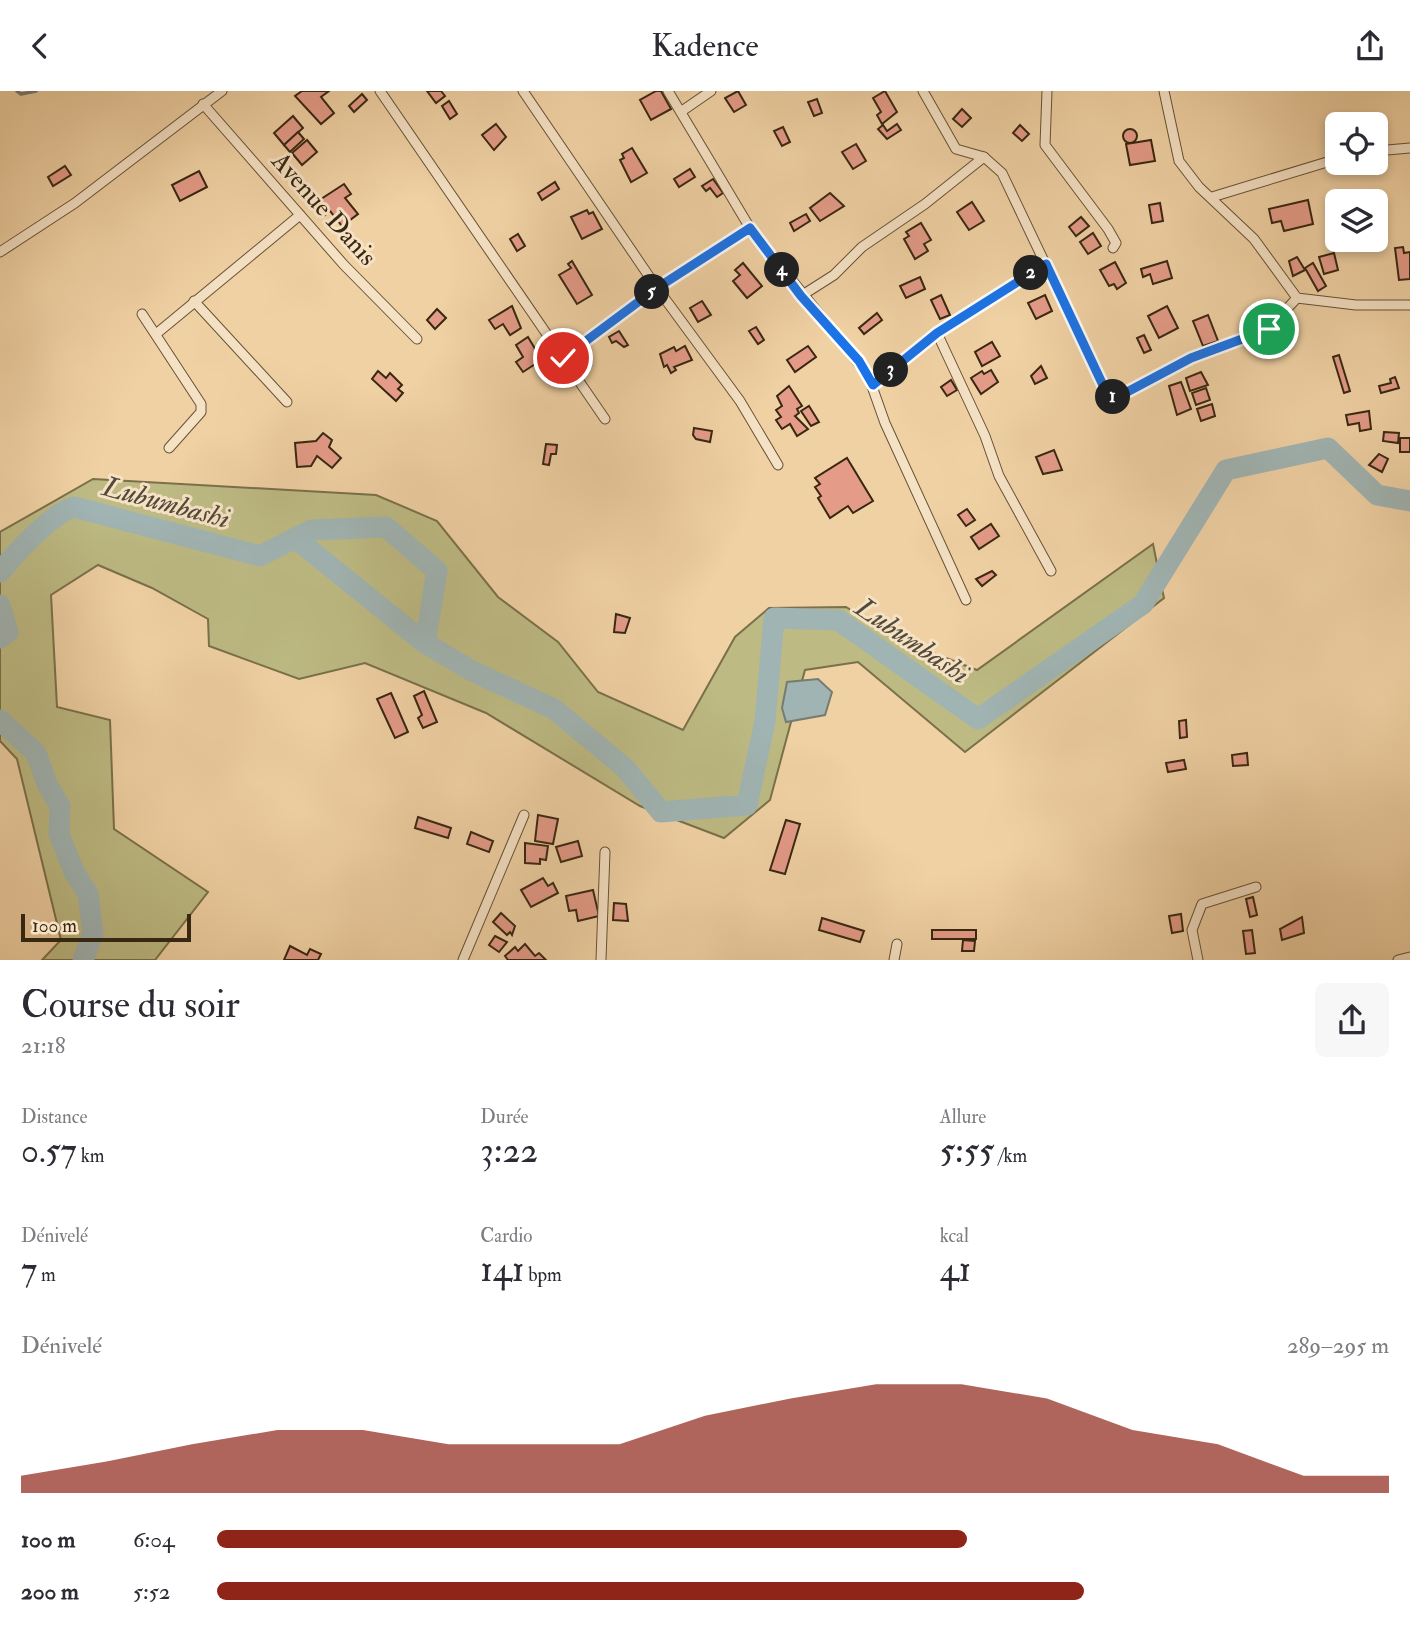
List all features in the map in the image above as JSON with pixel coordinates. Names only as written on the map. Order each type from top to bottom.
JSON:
[{"type":"street","points":[[0,252],[75,203],[222,91]]},
{"type":"street","points":[[380,91],[605,419]]},
{"type":"street","points":[[523,91],[657,288],[740,401],[778,465]]},
{"type":"street","points":[[668,91],[750,228],[801,296],[859,361],[873,385],[885,423],[966,600]]},
{"type":"street","points":[[682,111],[711,91]]},
{"type":"street","points":[[923,91],[956,149],[984,157],[997,167],[1005,178],[1107,399],[1129,391],[1191,358],[1269,329],[1297,298]]},
{"type":"street","points":[[1047,91],[1045,145],[1108,229],[1116,243],[1113,248]]},
{"type":"street","points":[[1164,91],[1179,161],[1199,187],[1254,240],[1297,298],[1356,305],[1410,305]]},
{"type":"street","name":"Avenue Danis","points":[[203,104],[300,215],[417,339]]},
{"type":"street","points":[[1388,150],[1410,148]]},
{"type":"street","points":[[801,296],[834,275],[862,247],[925,204],[984,157]]},
{"type":"street","points":[[1212,197],[1325,163]]},
{"type":"street","points":[[156,334],[300,215]]},
{"type":"street","points":[[563,358],[657,288],[750,228]]},
{"type":"street","points":[[873,385],[937,333],[1046,264]]},
{"type":"street","points":[[194,301],[287,402]]},
{"type":"street","points":[[142,314],[201,404],[201,412],[169,447]]},
{"type":"street","points":[[937,333],[974,412],[999,476],[1051,571]]},
{"type":"street","points":[[463,960],[524,815]]},
{"type":"street","points":[[601,960],[605,852]]},
{"type":"street","points":[[1198,960],[1192,930],[1202,904],[1256,887]]},
{"type":"street","points":[[894,960],[897,944]]},
{"type":"street","points":[[1398,960],[1410,957]]},
{"type":"shaded area","points":[[93,479],[376,495],[437,521],[498,597],[558,642],[598,692],[683,730],[735,637],[769,608],[846,607],[900,640],[977,670],[1153,544],[1164,598],[965,752],[858,662],[805,670],[770,800],[724,838],[640,806],[486,713],[365,663],[299,679],[209,646],[208,619],[152,588],[98,565],[51,595],[57,707],[110,720],[114,829],[208,892],[155,960],[42,960],[61,940],[17,759],[0,741],[0,532]]},
{"type":"shaded area","points":[[818,679],[832,692],[825,715],[786,722],[782,708],[787,682]]},
{"type":"building","points":[[302,91],[329,91],[321,97],[334,113],[321,124],[295,96]]},
{"type":"building","points":[[427,91],[441,91],[445,96],[436,103]]},
{"type":"building","points":[[661,91],[671,109],[651,120],[640,100]]},
{"type":"building","points":[[738,91],[746,105],[734,112],[725,98]]},
{"type":"building","points":[[885,91],[897,112],[882,124],[877,115],[881,112],[873,98]]},
{"type":"building","points":[[362,94],[367,100],[354,112],[349,106]]},
{"type":"building","points":[[817,99],[822,113],[814,116],[808,102]]},
{"type":"building","points":[[449,101],[457,114],[450,119],[442,106]]},
{"type":"building","points":[[962,109],[971,118],[962,127],[953,119]]},
{"type":"building","points":[[293,116],[303,128],[284,145],[274,133]]},
{"type":"building","points":[[496,124],[506,137],[494,150],[482,135]]},
{"type":"building","points":[[897,124],[901,130],[887,139],[878,129],[883,125],[887,131]]},
{"type":"building","points":[[1020,125],[1029,134],[1022,141],[1013,133]]},
{"type":"building","points":[[783,127],[790,142],[782,146],[774,131]]},
{"type":"building","points":[[1130,129],[1135,131],[1135,141],[1130,143],[1125,141],[1123,136],[1125,131]]},
{"type":"building","points":[[298,132],[304,139],[290,152],[284,145]]},
{"type":"building","points":[[307,140],[317,152],[302,165],[292,153]]},
{"type":"building","points":[[1151,140],[1155,161],[1130,165],[1126,144]]},
{"type":"building","points":[[856,144],[866,161],[853,169],[842,152]]},
{"type":"building","points":[[632,148],[647,173],[631,182],[620,160],[624,158],[622,154]]},
{"type":"building","points":[[65,166],[71,175],[53,186],[48,177]]},
{"type":"building","points":[[690,169],[695,177],[679,187],[674,179]]},
{"type":"building","points":[[199,171],[207,187],[180,201],[172,185]]},
{"type":"building","points":[[713,179],[723,193],[717,197],[710,188],[706,191],[702,186]]},
{"type":"building","points":[[555,182],[559,189],[542,200],[538,193]]},
{"type":"building","points":[[344,184],[351,194],[345,198],[358,214],[342,226],[330,211],[325,215],[315,203]]},
{"type":"building","points":[[830,193],[844,206],[820,221],[810,208]]},
{"type":"building","points":[[1308,200],[1313,224],[1284,231],[1281,221],[1272,223],[1269,209]]},
{"type":"building","points":[[972,202],[984,221],[969,230],[957,212]]},
{"type":"building","points":[[1160,203],[1163,221],[1152,223],[1149,205]]},
{"type":"building","points":[[587,210],[589,214],[593,212],[602,229],[582,239],[571,217]]},
{"type":"building","points":[[806,214],[810,221],[794,231],[790,223]]},
{"type":"building","points":[[1081,217],[1089,226],[1076,236],[1069,227]]},
{"type":"building","points":[[921,223],[931,240],[924,244],[928,251],[915,259],[904,239],[909,236],[906,232]]},
{"type":"building","points":[[1093,233],[1101,246],[1088,254],[1080,242]]},
{"type":"building","points":[[518,234],[525,246],[517,251],[510,239]]},
{"type":"building","points":[[1403,247],[1404,253],[1410,252],[1410,279],[1399,280],[1395,248]]},
{"type":"building","points":[[1334,253],[1338,270],[1324,274],[1319,257]]},
{"type":"building","points":[[1297,257],[1305,270],[1293,276],[1289,261]]},
{"type":"building","points":[[572,261],[592,295],[577,304],[559,275],[571,268],[568,264]]},
{"type":"building","points":[[1167,261],[1172,278],[1153,284],[1150,274],[1143,277],[1141,269]]},
{"type":"building","points":[[1115,262],[1126,283],[1117,289],[1114,284],[1109,286],[1100,270]]},
{"type":"building","points":[[743,263],[762,286],[747,298],[733,281],[740,275],[735,270]]},
{"type":"building","points":[[1313,263],[1326,286],[1318,291],[1305,268]]},
{"type":"building","points":[[920,277],[925,289],[906,298],[900,286]]},
{"type":"building","points":[[941,295],[950,315],[940,319],[931,300]]},
{"type":"building","points":[[1045,295],[1052,311],[1036,319],[1028,303]]},
{"type":"building","points":[[702,301],[711,315],[698,322],[690,308]]},
{"type":"building","points":[[512,306],[521,328],[510,335],[503,324],[495,329],[489,320]]},
{"type":"building","points":[[1167,306],[1178,328],[1159,338],[1148,316]]},
{"type":"building","points":[[437,309],[446,318],[435,329],[427,320]]},
{"type":"building","points":[[1271,309],[1275,318],[1263,325],[1257,316]]},
{"type":"building","points":[[877,313],[882,320],[864,334],[859,328]]},
{"type":"building","points":[[1208,315],[1218,341],[1203,346],[1193,321]]},
{"type":"building","points":[[756,327],[764,340],[758,344],[749,331]]},
{"type":"building","points":[[619,331],[628,345],[624,347],[616,341],[612,343],[609,337]]},
{"type":"building","points":[[1144,335],[1151,350],[1144,353],[1137,338]]},
{"type":"building","points":[[528,337],[537,352],[541,349],[546,357],[523,372],[516,362],[523,357],[516,345]]},
{"type":"building","points":[[992,342],[1000,356],[982,366],[975,352]]},
{"type":"building","points":[[685,346],[692,360],[674,367],[676,370],[671,373],[667,365],[664,367],[660,354],[674,347],[676,351]]},
{"type":"building","points":[[808,346],[816,357],[795,372],[787,360]]},
{"type":"building","points":[[1339,355],[1350,391],[1344,393],[1333,357]]},
{"type":"building","points":[[1041,366],[1047,378],[1035,384],[1031,376]]},
{"type":"building","points":[[558,367],[564,374],[553,383],[547,375]]},
{"type":"building","points":[[991,370],[998,382],[981,394],[971,378],[982,371],[984,374]]},
{"type":"building","points":[[378,371],[386,378],[390,373],[402,385],[398,389],[403,393],[396,401],[372,379]]},
{"type":"building","points":[[1201,372],[1208,385],[1190,391],[1186,378]]},
{"type":"building","points":[[1395,377],[1399,388],[1381,393],[1379,386],[1391,383],[1390,379]]},
{"type":"building","points":[[951,380],[957,390],[947,396],[941,387]]},
{"type":"building","points":[[1181,382],[1191,409],[1177,415],[1169,386]]},
{"type":"building","points":[[789,386],[802,406],[797,409],[799,413],[795,416],[808,429],[797,436],[790,424],[782,429],[776,420],[781,417],[776,410],[782,406],[777,396]]},
{"type":"building","points":[[1206,388],[1210,400],[1196,405],[1192,393]]},
{"type":"building","points":[[1212,404],[1215,416],[1201,421],[1197,409]]},
{"type":"building","points":[[809,406],[819,422],[811,426],[801,411]]},
{"type":"building","points":[[1369,411],[1371,429],[1360,431],[1359,423],[1348,425],[1346,415]]},
{"type":"building","points":[[694,428],[712,431],[710,442],[696,439],[693,435]]},
{"type":"building","points":[[1384,432],[1399,433],[1398,443],[1383,441]]},
{"type":"building","points":[[323,433],[332,440],[329,447],[341,458],[332,468],[317,456],[311,466],[297,467],[295,443],[316,441]]},
{"type":"building","points":[[1400,438],[1410,438],[1410,452],[1400,452]]},
{"type":"building","points":[[546,444],[557,445],[556,454],[551,454],[549,465],[543,464]]},
{"type":"building","points":[[1054,450],[1062,470],[1043,474],[1036,457]]},
{"type":"building","points":[[1379,454],[1388,459],[1382,472],[1369,465]]},
{"type":"building","points":[[847,458],[873,501],[853,513],[848,506],[830,518],[818,498],[821,496],[815,487],[820,484],[815,478]]},
{"type":"building","points":[[967,509],[975,520],[966,526],[958,515]]},
{"type":"building","points":[[991,524],[999,536],[979,549],[971,537]]},
{"type":"building","points":[[992,571],[996,575],[982,586],[976,579]]},
{"type":"building","points":[[616,614],[630,618],[625,633],[614,632]]},
{"type":"building","points":[[424,691],[437,722],[423,728],[418,718],[422,715],[414,696]]},
{"type":"building","points":[[391,693],[408,732],[395,738],[377,699]]},
{"type":"building","points":[[1186,720],[1187,737],[1180,738],[1179,721]]},
{"type":"building","points":[[1247,753],[1248,765],[1233,766],[1232,755]]},
{"type":"building","points":[[1184,760],[1186,769],[1168,772],[1166,763]]},
{"type":"building","points":[[538,815],[558,819],[553,844],[535,841]]},
{"type":"building","points":[[418,817],[451,828],[448,838],[415,828]]},
{"type":"building","points":[[786,820],[800,824],[785,874],[770,870]]},
{"type":"building","points":[[471,832],[493,841],[489,852],[467,844]]},
{"type":"building","points":[[578,841],[582,856],[561,862],[556,847]]},
{"type":"building","points":[[525,843],[548,846],[546,860],[540,859],[540,864],[525,863]]},
{"type":"building","points":[[543,878],[548,886],[553,883],[558,893],[531,907],[521,890]]},
{"type":"building","points":[[593,890],[599,916],[578,921],[576,910],[569,911],[566,896]]},
{"type":"building","points":[[1253,897],[1257,915],[1250,917],[1246,899]]},
{"type":"building","points":[[614,903],[626,904],[628,921],[613,920]]},
{"type":"building","points":[[501,913],[515,926],[512,935],[510,932],[507,935],[493,922]]},
{"type":"building","points":[[1181,914],[1183,931],[1172,933],[1169,916]]},
{"type":"building","points":[[1302,917],[1304,933],[1282,940],[1280,929]]},
{"type":"building","points":[[822,918],[864,931],[860,942],[819,930]]},
{"type":"building","points":[[932,930],[976,930],[976,939],[932,939]]},
{"type":"building","points":[[1252,930],[1255,953],[1246,954],[1243,931]]},
{"type":"building","points":[[495,936],[507,942],[499,952],[489,945]]},
{"type":"building","points":[[963,940],[975,941],[974,951],[962,951]]},
{"type":"building","points":[[525,944],[535,956],[539,953],[546,960],[508,960],[505,956],[515,947],[518,951]]},
{"type":"building","points":[[290,946],[307,955],[310,949],[321,954],[318,960],[284,960]]},
{"type":"waterway","points":[[17,91],[21,94],[36,91]]},
{"type":"waterway","name":"Lubumbashi","points":[[0,572],[24,545],[55,517],[74,507],[260,556],[311,530],[386,527],[437,571],[425,643],[472,671],[554,709],[625,768],[661,812],[747,805],[765,721],[774,618],[838,620],[978,719],[1143,604],[1226,470],[1328,448],[1377,495],[1410,501]]},
{"type":"waterway","name":"Lubumbashi","points":[[295,538],[425,643]]},
{"type":"waterway","name":"Lubumbashi","points":[[0,605],[8,632],[0,638]]},
{"type":"waterway","name":"Lubumbashi","points":[[0,720],[36,753],[48,786],[60,806],[59,834],[74,872],[88,894],[93,933],[83,960]]},
{"type":"route","points":[[563,358],[657,288],[750,228],[801,296],[859,361],[873,385],[937,333],[1046,264],[1109,398],[1129,391],[1191,358],[1269,329]]}]
